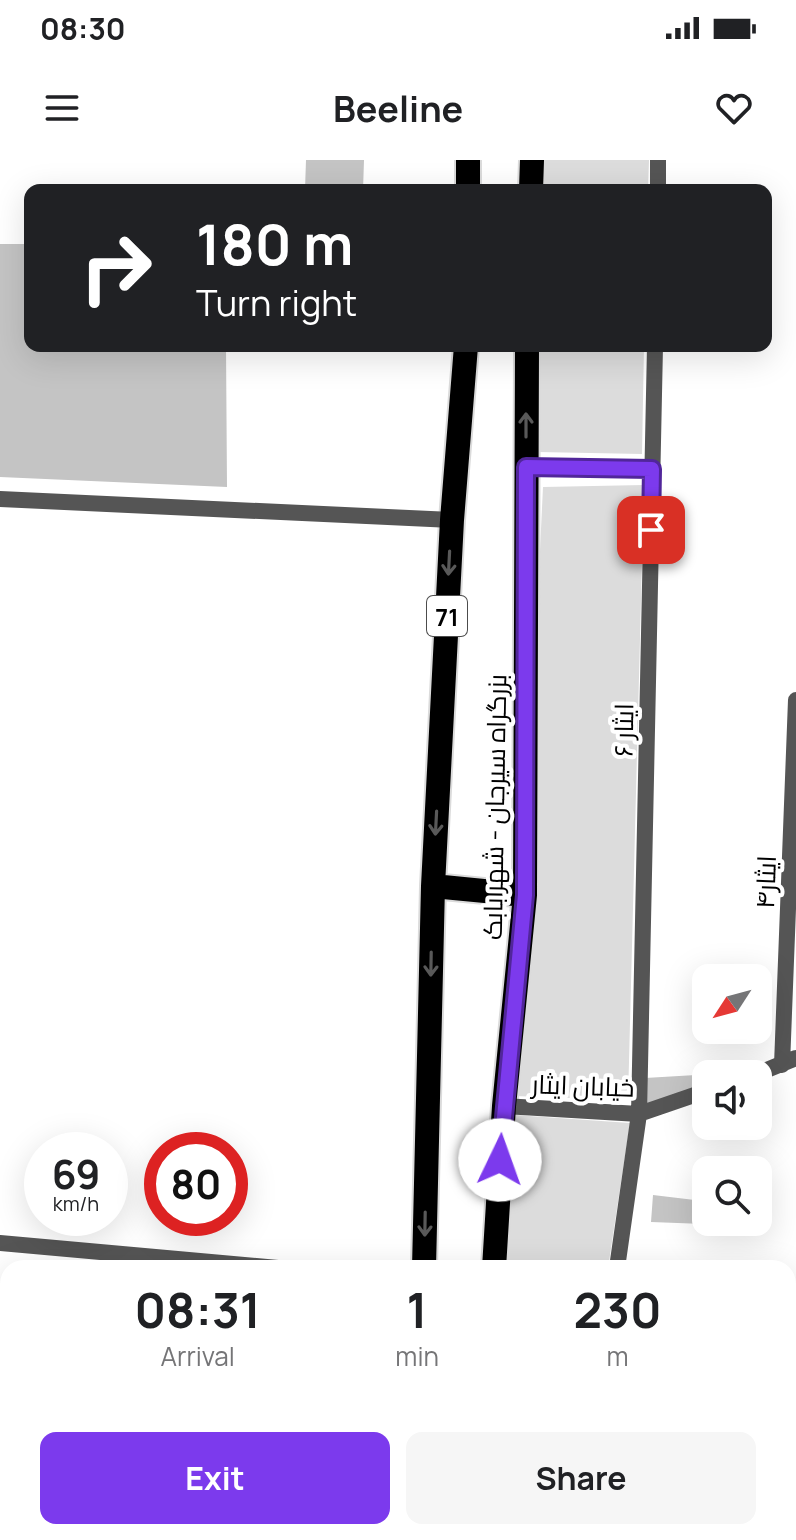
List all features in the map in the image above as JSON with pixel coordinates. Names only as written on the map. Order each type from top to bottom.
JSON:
[{"type":"highway","points":[[468,160],[468,184]]},
{"type":"highway","points":[[531,184],[532,160]]},
{"type":"highway","name":"بزرگراه سیرجان - شهر بابک","points":[[424,1260],[433,886],[452,520],[466,352]]},
{"type":"highway","name":"بزرگراه سیرجان - شهر بابک","points":[[494,1260],[504,1106],[525,895],[527,352]]},
{"type":"highway","points":[[433,886],[525,895]]},
{"type":"street","points":[[658,160],[658,184]]},
{"type":"street","name":"ایثار ۶","points":[[618,1260],[639,1114],[655,352]]},
{"type":"street","points":[[526,467],[652,469]]},
{"type":"street","points":[[0,499],[452,520]]},
{"type":"street","name":"ایثار۴","points":[[789,1062],[796,700]]},
{"type":"street","name":"خیابان ایثار","points":[[504,1106],[639,1114],[692,1096]]},
{"type":"street","points":[[0,1243],[189,1260]]},
{"type":"shaded area","points":[[544,160],[649,160],[648,184],[543,184]]},
{"type":"shaded area","points":[[540,352],[644,352],[642,454],[538,452]]},
{"type":"shaded area","points":[[644,485],[628,1100],[514,1096],[543,487]]},
{"type":"shaded area","points":[[515,1115],[630,1123],[609,1260],[506,1260]]},
{"type":"building","points":[[306,160],[364,160],[363,184],[305,184]]},
{"type":"building","points":[[0,244],[24,244],[24,352],[226,352],[227,487],[0,477]]},
{"type":"building","points":[[692,1075],[692,1092],[644,1109],[645,1078]]},
{"type":"building","points":[[653,1195],[692,1200],[692,1224],[651,1222]]},
{"type":"route","points":[[500,1160],[525,895],[526,467],[652,469],[651,530]]}]
